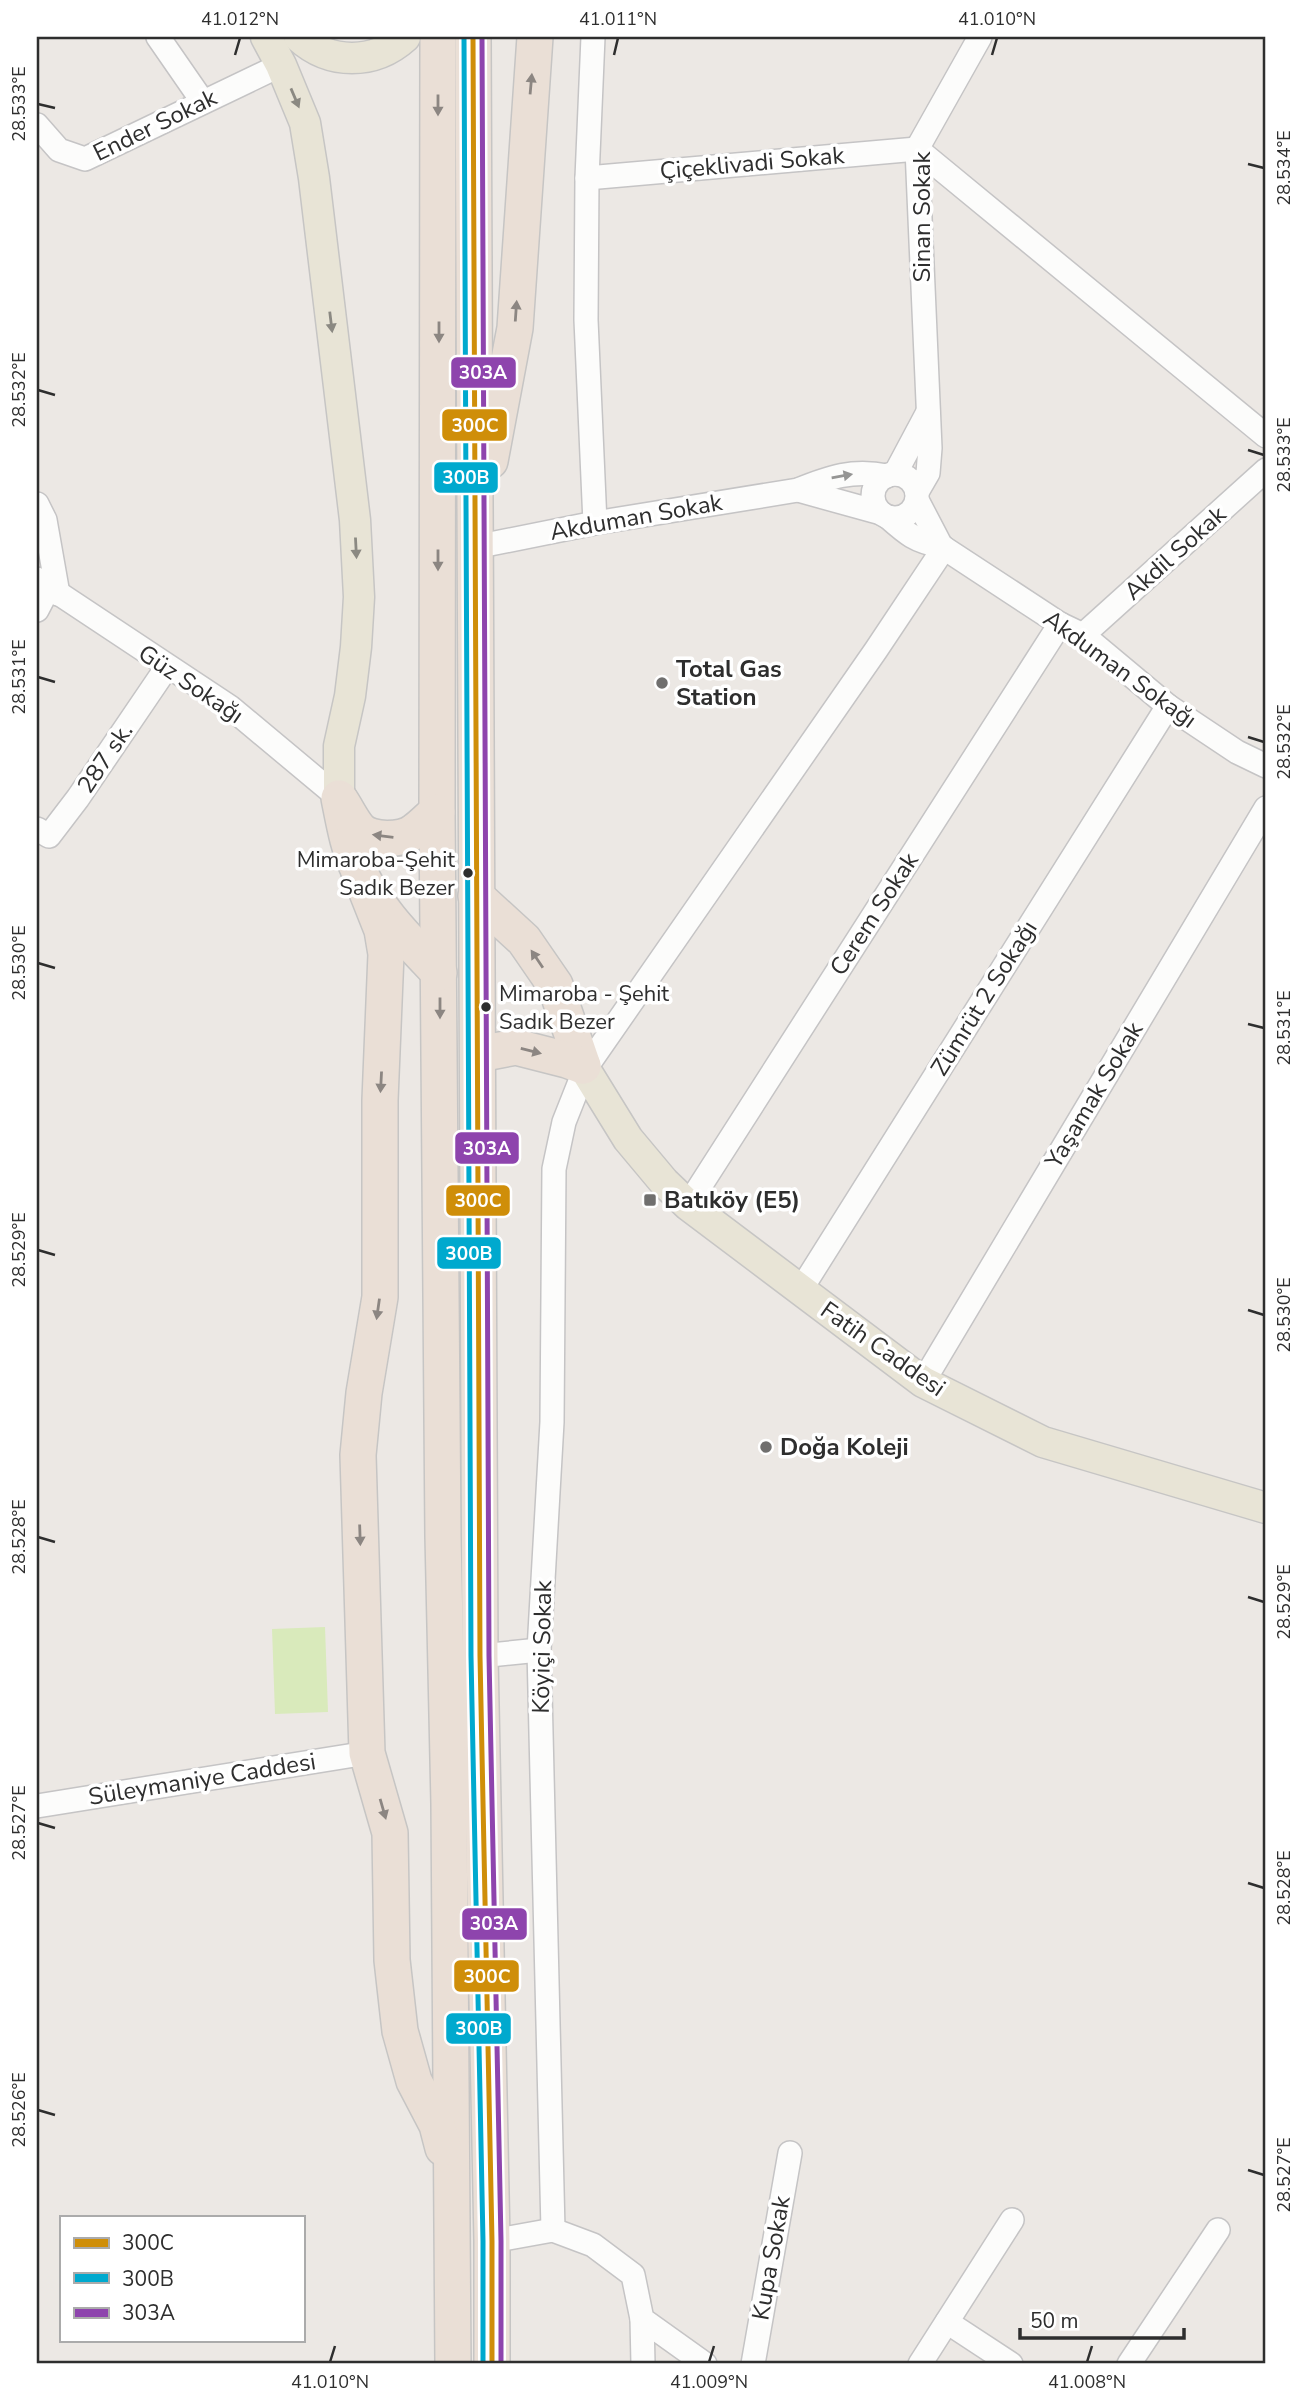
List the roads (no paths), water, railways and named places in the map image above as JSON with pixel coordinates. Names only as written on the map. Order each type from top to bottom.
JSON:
[{"type":"highway","points":[[438,37],[437,812],[453,2364]]},
{"type":"highway","points":[[473,37],[480,1656],[492,2364]]},
{"type":"highway","points":[[475,547],[514,328],[535,37]]},
{"type":"highway","points":[[339,798],[360,831],[376,837],[399,838],[415,832],[425,820],[437,812]]},
{"type":"highway","points":[[339,798],[347,839],[382,930],[386,954],[380,1100],[380,1297],[364,1393],[358,1455],[367,1753],[390,1833],[393,1960],[400,2031],[414,2081],[437,2125],[452,2177]]},
{"type":"highway","points":[[359,872],[377,901],[406,938],[439,973]]},
{"type":"highway","points":[[476,896],[524,940],[555,985],[584,1068]]},
{"type":"highway","points":[[478,1054],[516,1047],[567,1060],[584,1068]]},
{"type":"main road","points":[[266,37],[305,123],[355,520],[359,597],[351,684],[339,746],[339,798]]},
{"type":"main road","points":[[299,37],[309,46],[337,57],[362,58],[392,49],[405,37]]},
{"type":"main road","name":"Fatih Caddesi","points":[[584,1068],[628,1139],[664,1182],[688,1205],[923,1382],[1043,1442],[1266,1508]]},
{"type":"street","points":[[158,37],[203,102]]},
{"type":"street","points":[[593,37],[587,178],[586,320],[595,523]]},
{"type":"street","name":"Sinan Sokak","points":[[917,496],[928,473],[930,448],[917,149],[979,37]]},
{"type":"street","name":"Ender Sokak","points":[[37,125],[59,150],[85,159],[281,65]]},
{"type":"street","points":[[917,149],[1266,436]]},
{"type":"street","name":"Çiçeklivadi Sokak","points":[[587,178],[917,149]]},
{"type":"street","points":[[891,475],[909,479],[917,496],[909,513],[896,518],[885,515],[876,508],[874,493],[881,480],[891,475],[928,412]]},
{"type":"street","name":"Akdil Sokak","points":[[1083,635],[1266,470]]},
{"type":"street","name":"Akduman Sokak","points":[[475,547],[595,523],[798,490],[828,478],[866,471],[891,475]]},
{"type":"street","name":"Akduman Sokak","points":[[798,490],[885,515]]},
{"type":"street","name":"Akduman Sokağı","points":[[917,496],[942,547]]},
{"type":"street","points":[[37,504],[45,520],[48,587],[37,610]]},
{"type":"street","name":"Akduman Sokağı","points":[[885,515],[907,535],[942,547],[1060,624],[1083,635],[1168,706],[1237,752],[1266,766]]},
{"type":"street","name":"Köyiçi Sokak","points":[[553,2230],[539,1650],[552,1422],[554,1169],[564,1122],[584,1068],[876,650],[942,547]]},
{"type":"street","name":"Güz Sokağı","points":[[48,587],[230,707],[339,798]]},
{"type":"street","name":"Cerem Sokak","points":[[688,1205],[1060,624]]},
{"type":"street","name":"287 sk.","points":[[37,829],[49,836],[78,799],[167,667]]},
{"type":"street","name":"Zümrüt 2 Sokağı","points":[[800,1291],[1168,706]]},
{"type":"street","name":"Yaşamak Sokak","points":[[923,1382],[1266,808]]},
{"type":"street","points":[[480,1656],[539,1650]]},
{"type":"street","name":"Süleymaniye Caddesi","points":[[37,1806],[367,1753]]},
{"type":"street","name":"Kupa Sokak","points":[[753,2364],[790,2153]]},
{"type":"street","points":[[920,2364],[1012,2220]]},
{"type":"street","points":[[492,2241],[553,2230],[593,2245],[633,2275],[642,2319],[643,2364]]},
{"type":"street","points":[[1129,2364],[1218,2230]]},
{"type":"street","points":[[642,2319],[705,2364]]},
{"type":"street","points":[[947,2322],[1011,2364]]},
{"type":"place","name":"Total Gas Station","points":[[662,683]]},
{"type":"place","name":"Mimaroba-Şehit Sadık Bezer","points":[[468,873]]},
{"type":"place","name":"Mimaroba - Şehit Sadık Bezer","points":[[486,1007]]},
{"type":"place","name":"Batıköy (E5)","points":[[650,1200]]},
{"type":"place","name":"Doğa Koleji","points":[[766,1447]]}]
